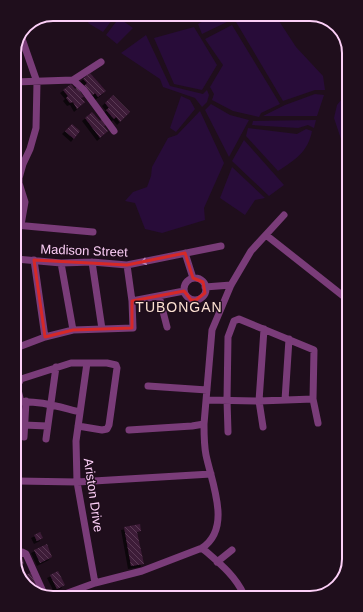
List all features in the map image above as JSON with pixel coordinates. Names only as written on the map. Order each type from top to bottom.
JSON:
[{"type":"street","points":[[21,172],[36,128],[37,82],[23,42]]},
{"type":"street","points":[[21,82],[73,80],[101,62]]},
{"type":"street","points":[[73,80],[84,90],[114,131]]},
{"type":"street","points":[[21,189],[25,202],[21,215]]},
{"type":"street","points":[[72,591],[95,582],[142,571],[202,548],[208,544],[216,533],[218,519],[206,449],[204,424],[212,330],[231,285],[251,251],[284,215]]},
{"type":"street","points":[[21,225],[94,232]]},
{"type":"street","points":[[266,235],[342,296]]},
{"type":"street","name":"Madison Street","points":[[21,259],[61,263],[92,262],[127,265],[221,246]]},
{"type":"street","points":[[185,253],[193,278]]},
{"type":"street","points":[[34,260],[45,337]]},
{"type":"street","points":[[92,262],[102,329]]},
{"type":"street","points":[[61,263],[73,330]]},
{"type":"street","points":[[21,346],[45,337],[73,330],[132,328],[134,326],[127,265]]},
{"type":"street","points":[[193,278],[203,282],[205,287],[205,293],[202,298],[196,300],[191,300],[186,296],[184,291],[184,285],[193,278]]},
{"type":"street","points":[[205,287],[231,285]]},
{"type":"street","points":[[132,301],[184,291]]},
{"type":"street","points":[[160,296],[167,327]]},
{"type":"street","points":[[228,432],[228,337],[234,321],[239,319],[314,350],[313,399],[318,423]]},
{"type":"street","points":[[263,427],[258,401],[264,329]]},
{"type":"street","points":[[285,400],[289,339]]},
{"type":"street","points":[[21,379],[71,363],[112,363],[116,365],[117,368],[109,425],[106,430],[78,426]]},
{"type":"street","name":"Ariston Drive","points":[[87,363],[76,441],[77,482],[95,582]]},
{"type":"street","points":[[46,439],[56,367]]},
{"type":"street","points":[[148,386],[207,390]]},
{"type":"street","points":[[207,400],[258,401],[313,399]]},
{"type":"street","points":[[24,437],[21,402],[50,404],[80,412]]},
{"type":"street","points":[[129,430],[204,424]]},
{"type":"street","points":[[24,425],[47,426]]},
{"type":"street","points":[[21,481],[77,482],[211,474]]},
{"type":"street","points":[[202,548],[226,569],[237,582],[242,591]]},
{"type":"street","points":[[217,562],[232,550]]},
{"type":"street","points":[[21,552],[26,554],[42,588]]},
{"type":"highlighted area","points":[[185,253],[193,278],[203,282],[205,293],[196,300],[191,300],[184,291],[132,301],[132,328],[73,330],[45,337],[34,260],[127,265]]},
{"type":"shaded area","points":[[89,21],[111,21],[103,32],[88,23]]},
{"type":"shaded area","points":[[117,21],[123,21],[133,28],[117,44],[106,35]]},
{"type":"shaded area","points":[[204,21],[229,21],[202,34],[198,24]]},
{"type":"shaded area","points":[[279,21],[296,47],[323,76],[325,90],[315,90],[283,101],[236,22]]},
{"type":"shaded area","points":[[232,25],[280,104],[261,113],[259,117],[233,111],[212,100],[214,94],[210,87],[223,65],[205,39]]},
{"type":"shaded area","points":[[194,27],[217,65],[202,90],[174,84],[154,38]]},
{"type":"shaded area","points":[[146,35],[170,86],[203,94],[207,90],[209,95],[207,102],[202,107],[195,98],[163,87],[160,79],[121,53]]},
{"type":"shaded area","points":[[315,94],[324,95],[317,116],[263,116],[285,105]]},
{"type":"shaded area","points":[[181,96],[190,100],[195,109],[176,132],[170,128]]},
{"type":"shaded area","points":[[342,99],[342,142],[334,118],[337,105]]},
{"type":"shaded area","points":[[211,104],[230,115],[249,120],[229,157],[205,110]]},
{"type":"shaded area","points":[[200,111],[224,163],[204,208],[205,220],[162,233],[145,229],[135,203],[125,201],[133,192],[147,187],[151,176],[152,167],[168,138],[177,135]]},
{"type":"shaded area","points":[[316,120],[314,128],[308,125],[298,128],[252,125],[253,121]]},
{"type":"shaded area","points":[[248,128],[297,134],[306,129],[312,131],[307,145],[300,155],[278,171],[246,136]]},
{"type":"shaded area","points":[[244,140],[284,185],[269,196],[232,161]]},
{"type":"shaded area","points":[[232,167],[265,198],[255,200],[245,215],[220,198]]},
{"type":"building","points":[[90,73],[106,91],[98,97],[95,93],[93,95],[84,86],[87,83],[83,79]]},
{"type":"building","points":[[71,84],[75,89],[77,88],[84,97],[81,98],[85,102],[77,109],[73,102],[70,103],[66,98],[68,96],[63,90]]},
{"type":"building","points":[[113,95],[130,112],[120,122],[116,117],[114,119],[106,110],[109,108],[105,103]]},
{"type":"building","points":[[92,112],[100,121],[102,119],[106,125],[104,126],[108,131],[100,138],[85,118]]},
{"type":"building","points":[[72,124],[80,131],[74,139],[65,131]]},
{"type":"building","points":[[140,524],[141,531],[137,532],[144,564],[131,566],[124,527]]},
{"type":"building","points":[[40,532],[43,538],[37,541],[34,535]]},
{"type":"building","points":[[47,544],[52,557],[40,563],[34,550]]},
{"type":"building","points":[[21,556],[24,563],[22,564],[21,559]]},
{"type":"building","points":[[58,571],[65,585],[57,589],[50,575]]},
{"type":"building","points":[[32,572],[37,586],[35,586],[26,575]]},
{"type":"district","name":"TUBONGAN","points":[[179,307]]}]
